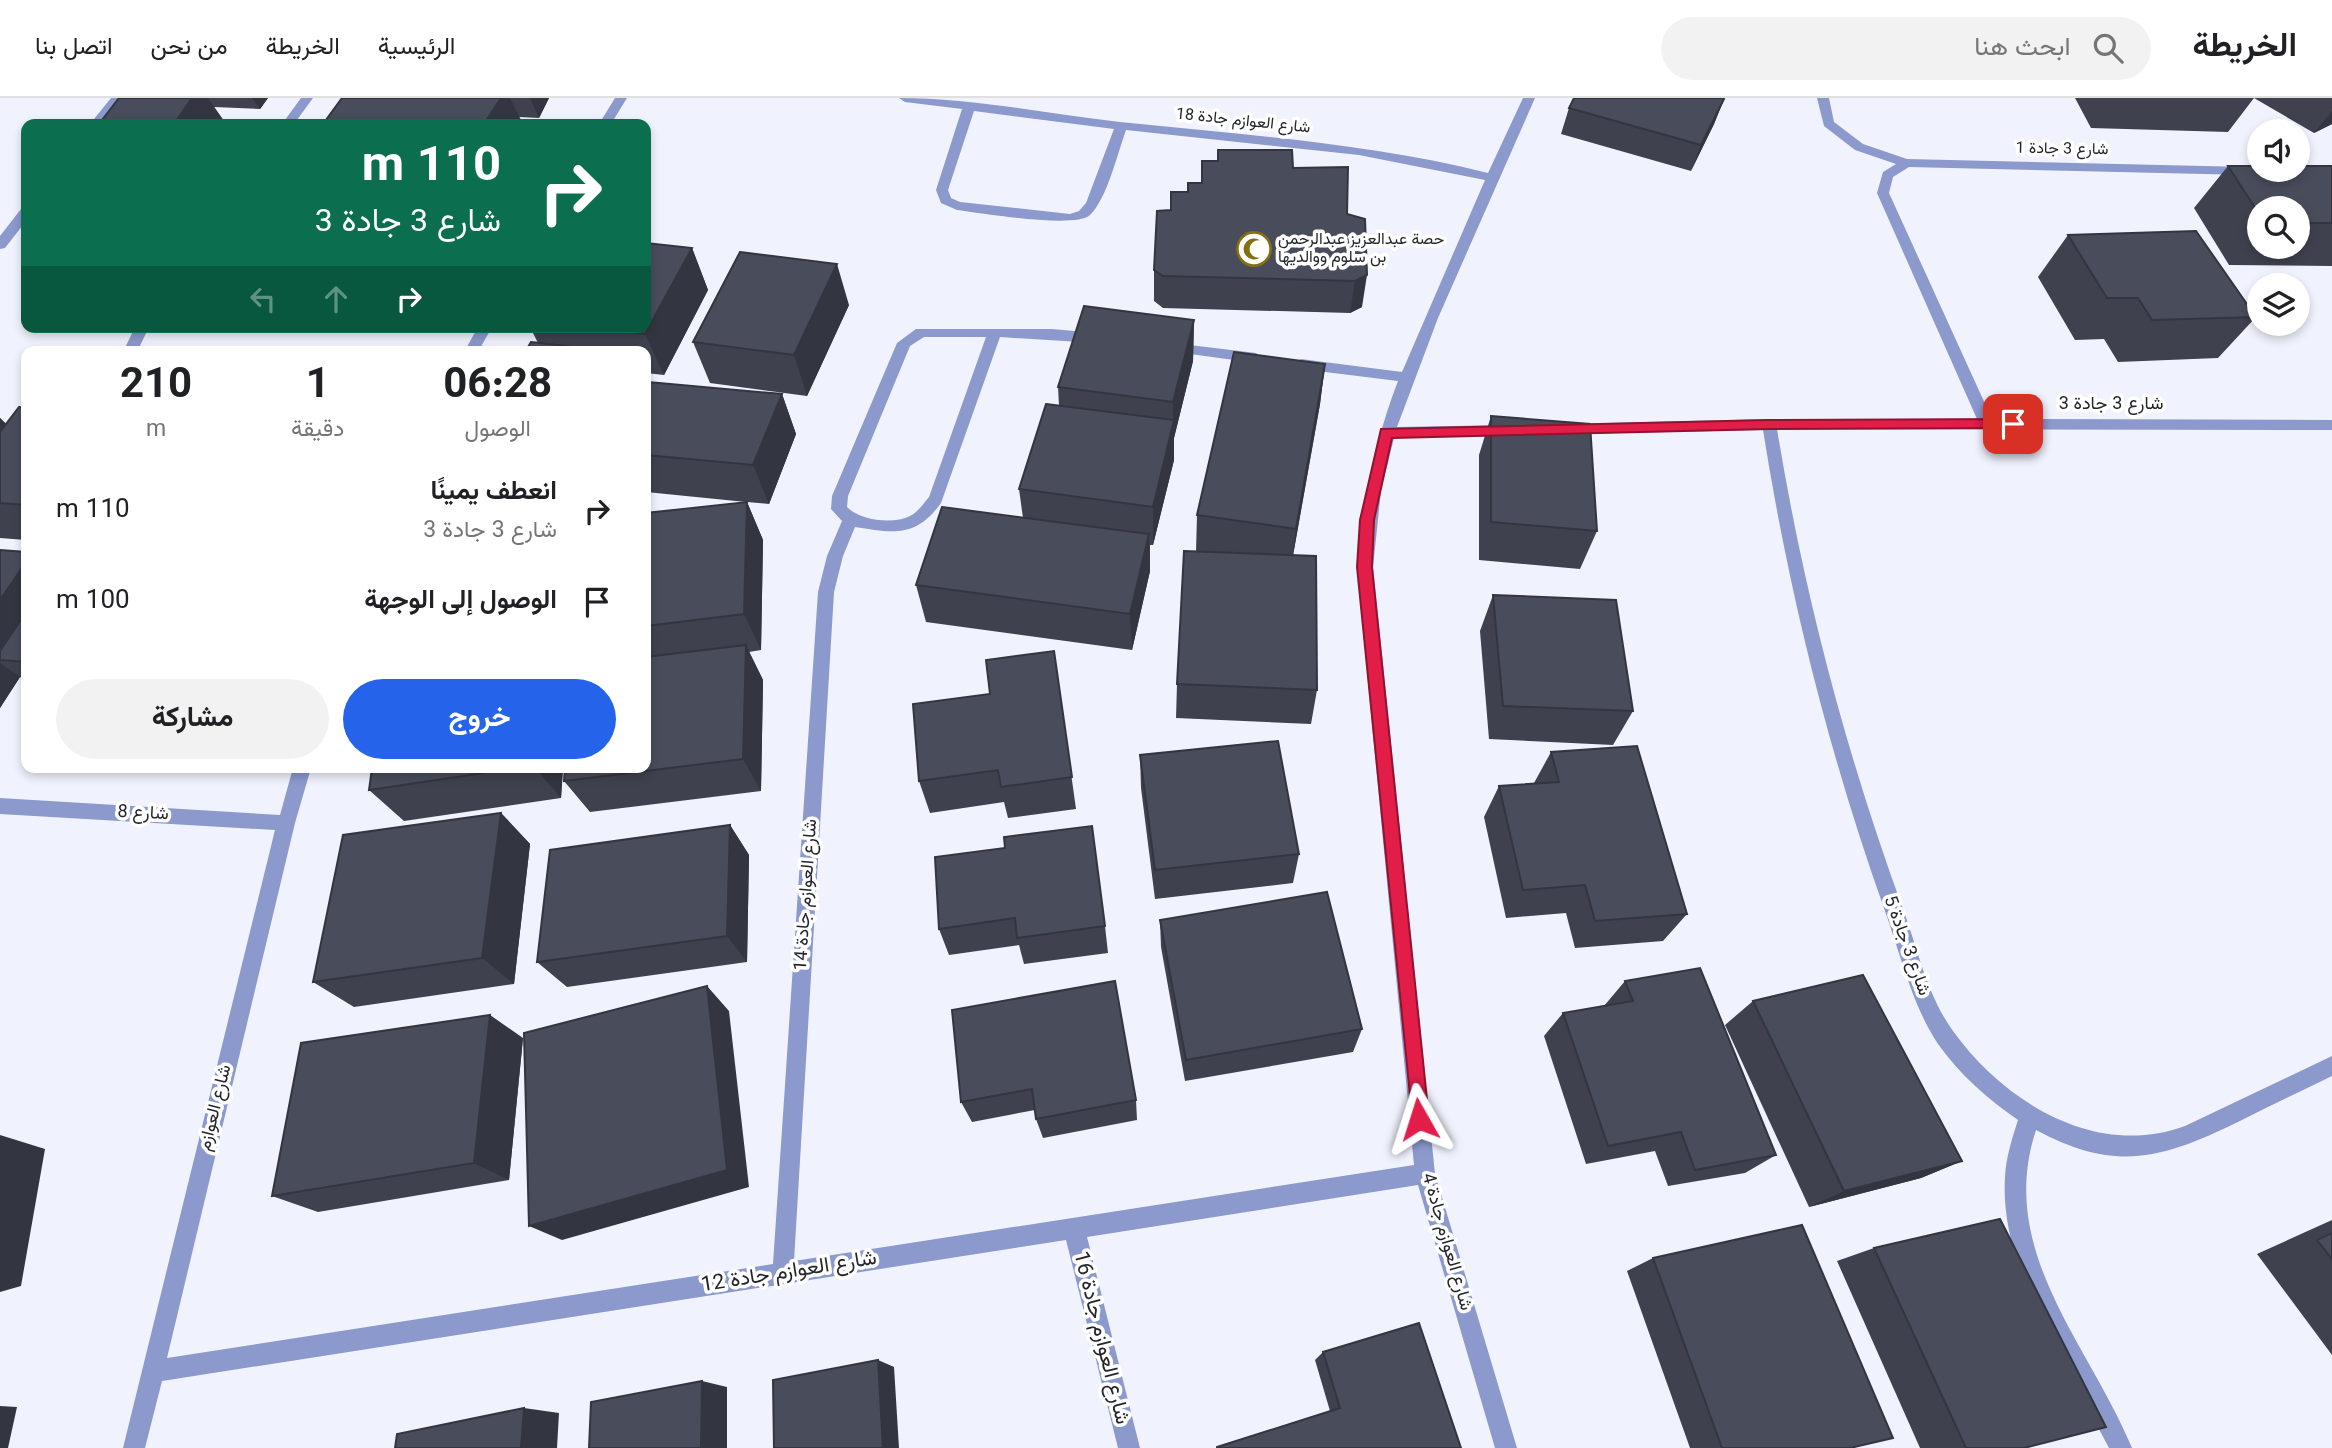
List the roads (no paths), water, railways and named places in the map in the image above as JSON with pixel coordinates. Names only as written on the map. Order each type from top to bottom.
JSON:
[{"type":"street","points":[[100,119],[117,98]]},
{"type":"street","points":[[292,119],[307,98]]},
{"type":"street","points":[[608,119],[621,98]]},
{"type":"street","name":"شارع العوازم جادة 18","points":[[905,98],[978,104],[1121,126],[1360,149],[1429,161],[1492,178]]},
{"type":"street","name":"شارع العوازم جادة 4","points":[[1506,1448],[1425,1174],[1365,567],[1367,520],[1386,433],[1405,377],[1529,98]]},
{"type":"street","name":"شارع 3 جادة 1","points":[[1824,98],[1828,123],[1859,147],[1906,163],[2247,172]]},
{"type":"street","points":[[978,104],[942,190],[946,200],[957,206],[1070,218],[1083,214],[1092,205],[1121,126]]},
{"type":"street","points":[[1906,163],[1887,174],[1883,193],[1986,424]]},
{"type":"street","points":[[0,245],[21,218]]},
{"type":"street","points":[[995,332],[936,499],[926,515],[905,527],[849,520],[839,509],[841,496],[904,343],[921,332],[995,332],[1062,334],[1117,341]]},
{"type":"street","points":[[1158,346],[1405,377]]},
{"type":"street","name":"شارع 3 جادة 3","points":[[1550,429],[1769,424],[2332,425]]},
{"type":"street","name":"شارع 3 جادة 5","points":[[1769,424],[1780,497],[1816,663],[1875,860],[1927,1005],[1945,1036],[1968,1066],[1996,1093],[2030,1116],[2065,1133],[2101,1143],[2136,1147],[2169,1144],[2332,1066]]},
{"type":"street","points":[[1386,433],[1523,430]]},
{"type":"street","name":"شارع العوازم جادة 14","points":[[783,1273],[826,592],[835,556],[849,520]]},
{"type":"street","name":"شارع العوازم","points":[[134,1448],[286,822],[301,773]]},
{"type":"street","name":"شارع 8","points":[[0,806],[286,822]]},
{"type":"street","points":[[2030,1116],[2019,1142],[2014,1174],[2014,1208],[2021,1245],[2035,1284],[2121,1448]]},
{"type":"street","name":"شارع العوازم جادة 12","points":[[152,1371],[1425,1174]]},
{"type":"street","name":"شارع العوازم جادة 16","points":[[1074,1228],[1129,1448]]},
{"type":"place","name":"حصة عبدالعزيز عبدالرحمن بن سلوم ووالديها","points":[[1254,249]]}]
